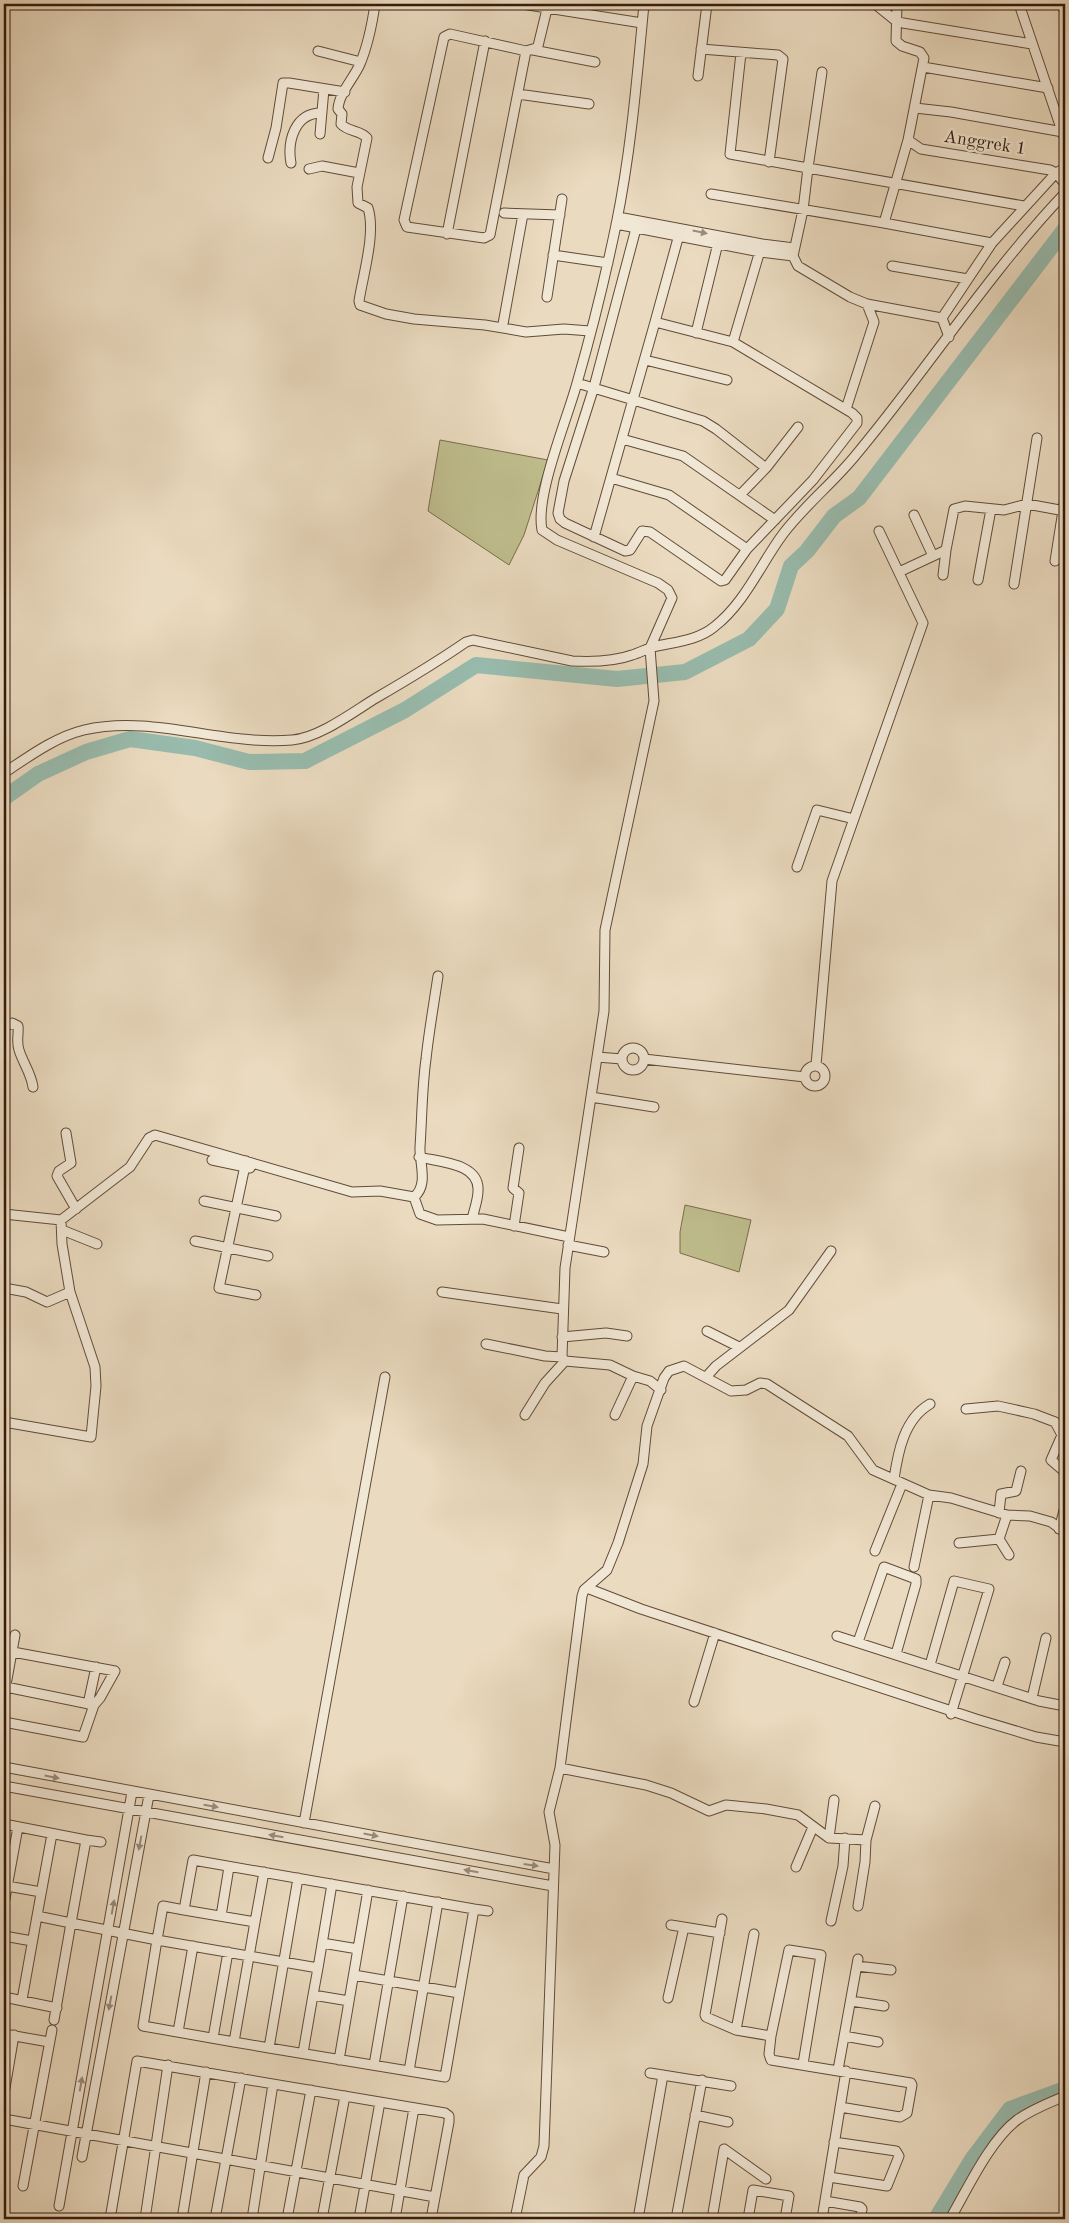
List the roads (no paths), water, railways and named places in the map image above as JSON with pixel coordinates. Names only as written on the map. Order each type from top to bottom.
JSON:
[{"type":"street","points":[[374,4],[371,31],[361,62],[338,105],[338,111],[342,115],[341,124],[345,128],[367,137],[357,192],[358,203],[368,208],[370,217],[369,241],[359,301],[361,306],[386,314],[414,319],[484,325],[526,332],[564,329],[590,330]]},
{"type":"street","points":[[522,4],[642,22]]},
{"type":"street","points":[[525,1415],[563,1359],[562,1310],[569,1241],[606,985],[603,946],[606,922],[654,699],[650,650],[671,603],[671,593],[668,590],[640,575],[557,540],[542,530],[540,510],[577,383],[617,221],[633,118],[644,4]]},
{"type":"street","points":[[698,76],[707,4]]},
{"type":"street","points":[[875,4],[896,21],[1032,44]]},
{"type":"street","points":[[884,223],[908,140],[923,68],[923,55],[916,50],[902,46],[896,40],[897,4]]},
{"type":"street","points":[[1019,4],[1064,136]]},
{"type":"street","points":[[1062,4],[1065,13]]},
{"type":"street","points":[[529,50],[538,46],[547,9]]},
{"type":"street","points":[[529,50],[518,94],[490,235],[484,238],[407,227],[404,220],[444,37],[450,34],[595,62]]},
{"type":"street","points":[[447,234],[485,41]]},
{"type":"street","points":[[701,49],[778,55],[783,59],[769,162]]},
{"type":"street","points":[[318,51],[361,62]]},
{"type":"street","points":[[741,53],[730,154],[1024,206]]},
{"type":"street","points":[[923,68],[1048,88]]},
{"type":"street","points":[[822,72],[803,210],[794,252],[798,266],[803,271],[867,304],[942,318]]},
{"type":"street","points":[[268,158],[276,128],[283,84],[286,82],[345,92]]},
{"type":"street","points":[[320,134],[324,89]]},
{"type":"street","points":[[518,94],[589,104]]},
{"type":"street","points":[[915,108],[952,112],[1064,136]]},
{"type":"street","points":[[291,163],[291,139],[297,125],[308,115],[321,113]]},
{"type":"street","name":"Anggrek 1","points":[[908,140],[921,149],[1037,167],[1056,174]]},
{"type":"street","points":[[309,169],[322,166],[359,173]]},
{"type":"street","points":[[942,318],[992,243],[1024,206],[1056,174],[1065,168]]},
{"type":"street","points":[[1056,174],[1065,184]]},
{"type":"street","points":[[4,773],[44,748],[67,737],[82,731],[115,726],[155,728],[251,739],[300,738],[342,719],[466,642],[473,640],[572,661],[587,662],[613,660],[701,634],[713,628],[725,618],[744,595],[784,533],[855,457],[947,334],[1032,228],[1065,193]]},
{"type":"street","points":[[711,194],[992,243]]},
{"type":"street","points":[[547,297],[562,199]]},
{"type":"street","points":[[504,213],[560,215]]},
{"type":"street","points":[[503,324],[523,214]]},
{"type":"street","points":[[617,221],[761,248],[794,252]]},
{"type":"street","points":[[638,224],[594,387],[564,481],[558,513],[560,519],[565,523],[627,551],[630,550],[642,532],[650,532],[717,579],[723,580],[748,549],[813,480],[856,426],[856,416],[733,342],[655,322]]},
{"type":"street","points":[[594,536],[632,398],[645,360],[679,232]]},
{"type":"street","points":[[696,333],[718,240]]},
{"type":"street","points":[[733,342],[761,248]]},
{"type":"street","points":[[553,255],[608,263]]},
{"type":"street","points":[[892,266],[968,279]]},
{"type":"street","points":[[846,409],[874,322],[867,304]]},
{"type":"street","points":[[942,318],[947,334]]},
{"type":"street","points":[[645,360],[727,380]]},
{"type":"street","points":[[577,383],[632,398],[703,422],[716,428],[766,468]]},
{"type":"street","points":[[740,495],[766,468],[798,427]]},
{"type":"street","points":[[1014,584],[1037,438]]},
{"type":"street","points":[[622,439],[683,456],[775,520]]},
{"type":"street","points":[[611,478],[669,495],[748,549]]},
{"type":"street","points":[[1054,562],[1065,498]]},
{"type":"street","points":[[943,575],[954,509],[965,506],[1004,510],[1027,504],[1064,511]]},
{"type":"street","points":[[978,580],[991,509]]},
{"type":"street","points":[[914,515],[933,556]]},
{"type":"street","points":[[816,1066],[832,881],[923,622],[879,531]]},
{"type":"street","points":[[899,572],[946,550]]},
{"type":"street","points":[[797,867],[817,810],[854,819]]},
{"type":"street","points":[[438,976],[426,1059],[420,1157],[423,1169],[422,1182],[414,1197],[418,1210],[424,1217],[436,1220],[472,1219],[514,1226],[604,1252]]},
{"type":"street","points":[[4,1027],[12,1023],[18,1026],[17,1040],[19,1051],[32,1077],[33,1087]]},
{"type":"street","points":[[635,1048],[642,1052],[644,1059],[641,1066],[631,1070],[624,1066],[622,1059],[628,1049],[635,1048]]},
{"type":"street","points":[[597,1057],[622,1059]]},
{"type":"street","points":[[644,1059],[805,1077],[811,1085],[821,1084],[825,1079],[825,1072],[816,1066]]},
{"type":"street","points":[[805,1077],[807,1070],[816,1066]]},
{"type":"street","points":[[591,1097],[654,1107]]},
{"type":"street","points":[[66,1133],[71,1162],[59,1171],[57,1176],[76,1210]]},
{"type":"street","points":[[4,1214],[61,1220],[130,1167],[151,1136],[159,1135],[287,1176]]},
{"type":"street","points":[[514,1226],[519,1193],[513,1188],[519,1148]]},
{"type":"street","points":[[420,1157],[463,1167],[472,1173],[477,1183],[478,1191],[472,1219]]},
{"type":"street","points":[[212,1160],[245,1164],[352,1192],[380,1190],[414,1197]]},
{"type":"street","points":[[245,1164],[219,1288],[256,1295]]},
{"type":"street","points":[[204,1200],[276,1216]]},
{"type":"street","points":[[4,1422],[91,1437],[96,1366],[70,1292],[62,1244],[61,1220]]},
{"type":"street","points":[[62,1230],[97,1244]]},
{"type":"street","points":[[195,1241],[268,1256]]},
{"type":"street","points":[[707,1376],[716,1366],[789,1310],[831,1251]]},
{"type":"street","points":[[4,1288],[26,1292],[47,1302],[70,1292]]},
{"type":"street","points":[[442,1292],[562,1310]]},
{"type":"street","points":[[707,1331],[739,1348]]},
{"type":"street","points":[[562,1336],[606,1333],[627,1336]]},
{"type":"street","points":[[486,1344],[544,1356],[610,1365],[650,1381],[661,1390]]},
{"type":"street","points":[[516,2219],[524,2175],[541,2157],[544,2146],[554,1869],[554,1845],[549,1812],[560,1768],[582,1596],[587,1588],[607,1570],[618,1543],[643,1464],[647,1426],[664,1378],[669,1371],[684,1366],[707,1376],[731,1391],[746,1390],[760,1383],[776,1389],[848,1436],[870,1468],[898,1482],[929,1495],[951,1498],[1003,1514],[1030,1516],[1051,1522],[1062,1531]]},
{"type":"street","points":[[615,1415],[634,1376]]},
{"type":"street","points":[[310,1842],[308,1823],[385,1377]]},
{"type":"street","points":[[875,1551],[898,1482],[905,1433],[915,1414],[930,1404]]},
{"type":"street","points":[[966,1409],[998,1406],[1025,1411],[1055,1422],[1062,1436],[1050,1460],[1065,1472]]},
{"type":"street","points":[[1009,1555],[999,1539],[1003,1514],[1001,1494],[1016,1491],[1021,1472]]},
{"type":"street","points":[[914,1567],[929,1495]]},
{"type":"street","points":[[1062,1531],[1065,1507]]},
{"type":"street","points":[[959,1543],[999,1539]]},
{"type":"street","points":[[858,1642],[884,1567],[916,1579],[896,1654]]},
{"type":"street","points":[[930,1665],[954,1581],[989,1589],[951,1712]]},
{"type":"street","points":[[587,1588],[641,1609],[951,1712],[1036,1737],[1065,1742]]},
{"type":"street","points":[[694,1702],[714,1633]]},
{"type":"street","points":[[13,1652],[115,1671],[100,1698],[91,1705],[5,1692],[15,1635]]},
{"type":"street","points":[[837,1636],[1032,1698],[1065,1706]]},
{"type":"street","points":[[1032,1698],[1046,1638]]},
{"type":"street","points":[[997,1686],[1005,1662]]},
{"type":"street","points":[[4,1722],[83,1737],[91,1705],[96,1667]]},
{"type":"street","points":[[4,1767],[554,1869]]},
{"type":"street","points":[[560,1768],[646,1784],[671,1793],[709,1811],[726,1805],[766,1809],[798,1815],[829,1838],[866,1840]]},
{"type":"street","points":[[4,1786],[553,1886]]},
{"type":"street","points":[[59,2206],[132,1792]]},
{"type":"street","points":[[82,2158],[149,1795]]},
{"type":"street","points":[[829,1838],[834,1800]]},
{"type":"street","points":[[858,1906],[865,1862],[866,1840],[875,1806]]},
{"type":"street","points":[[4,1824],[101,1842]]},
{"type":"street","points":[[4,1904],[18,1827]]},
{"type":"street","points":[[796,1867],[814,1827]]},
{"type":"street","points":[[22,2000],[52,1834]]},
{"type":"street","points":[[831,1921],[844,1866],[845,1838]]},
{"type":"street","points":[[54,2020],[86,1840]]},
{"type":"street","points":[[184,1910],[193,1860],[488,1911]]},
{"type":"street","points":[[220,1916],[229,1866]]},
{"type":"street","points":[[234,2042],[264,1872]]},
{"type":"street","points":[[269,2048],[298,1878]]},
{"type":"street","points":[[303,2053],[332,1884]]},
{"type":"street","points":[[7,1886],[41,1892]]},
{"type":"street","points":[[339,2060],[368,1890]]},
{"type":"street","points":[[374,2065],[403,1896]]},
{"type":"street","points":[[409,2071],[438,1902]]},
{"type":"street","points":[[255,1922],[163,1906],[143,2026],[445,2078],[474,1909]]},
{"type":"street","points":[[37,1916],[123,1934],[318,1968]]},
{"type":"street","points":[[722,1919],[704,2015],[736,2030],[771,2036]]},
{"type":"street","points":[[671,1925],[720,1933]]},
{"type":"street","points":[[668,1998],[684,1927]]},
{"type":"street","points":[[736,2030],[754,1934]]},
{"type":"street","points":[[4,1936],[32,1941]]},
{"type":"street","points":[[322,1943],[358,1949]]},
{"type":"street","points":[[178,2032],[193,1946]]},
{"type":"street","points":[[803,2064],[822,1955],[789,1950],[771,2036],[769,2054],[771,2060],[842,2070],[911,2083],[912,2085],[907,2113],[900,2117],[840,2106]]},
{"type":"street","points":[[213,2038],[228,1952]]},
{"type":"street","points":[[822,2219],[840,2106],[844,2036],[857,1962],[891,1970]]},
{"type":"street","points":[[354,1975],[459,1993]]},
{"type":"street","points":[[313,1995],[349,2001]]},
{"type":"street","points":[[4,1997],[57,2008]]},
{"type":"street","points":[[850,2001],[884,2006]]},
{"type":"street","points":[[23,2186],[52,2030]]},
{"type":"street","points":[[4,2034],[49,2042]]},
{"type":"street","points":[[4,2094],[14,2035]]},
{"type":"street","points":[[844,2036],[878,2042]]},
{"type":"street","points":[[110,2219],[135,2064],[138,2061],[445,2113],[449,2116],[431,2219]]},
{"type":"street","points":[[145,2219],[168,2065]]},
{"type":"street","points":[[182,2219],[206,2072]]},
{"type":"street","points":[[650,2073],[731,2086]]},
{"type":"street","points":[[638,2219],[663,2075]]},
{"type":"street","points":[[215,2219],[241,2078]]},
{"type":"street","points":[[676,2219],[702,2080]]},
{"type":"street","points":[[252,2219],[273,2084]]},
{"type":"street","points":[[287,2219],[311,2090]]},
{"type":"street","points":[[322,2219],[344,2096]]},
{"type":"street","points":[[950,2219],[983,2162],[1005,2131],[1033,2110],[1065,2096]]},
{"type":"street","points":[[359,2219],[380,2102]]},
{"type":"street","points":[[395,2219],[414,2108]]},
{"type":"street","points":[[695,2115],[728,2122]]},
{"type":"street","points":[[4,2119],[435,2197]]},
{"type":"street","points":[[829,2177],[887,2186],[898,2156],[896,2151],[834,2142]]},
{"type":"street","points":[[712,2219],[724,2149],[766,2179]]},
{"type":"street","points":[[748,2219],[753,2190],[789,2196],[784,2219]]},
{"type":"street","points":[[825,2201],[860,2207],[862,2209],[860,2219]]},
{"type":"waterway","points":[[4,798],[38,774],[86,752],[130,739],[195,748],[249,762],[305,761],[405,710],[476,665],[617,679],[685,672],[749,639],[777,609],[791,566],[807,551],[834,516],[859,498],[1065,229]]},
{"type":"waterway","points":[[936,2219],[973,2158],[1010,2109],[1065,2089]]}]
